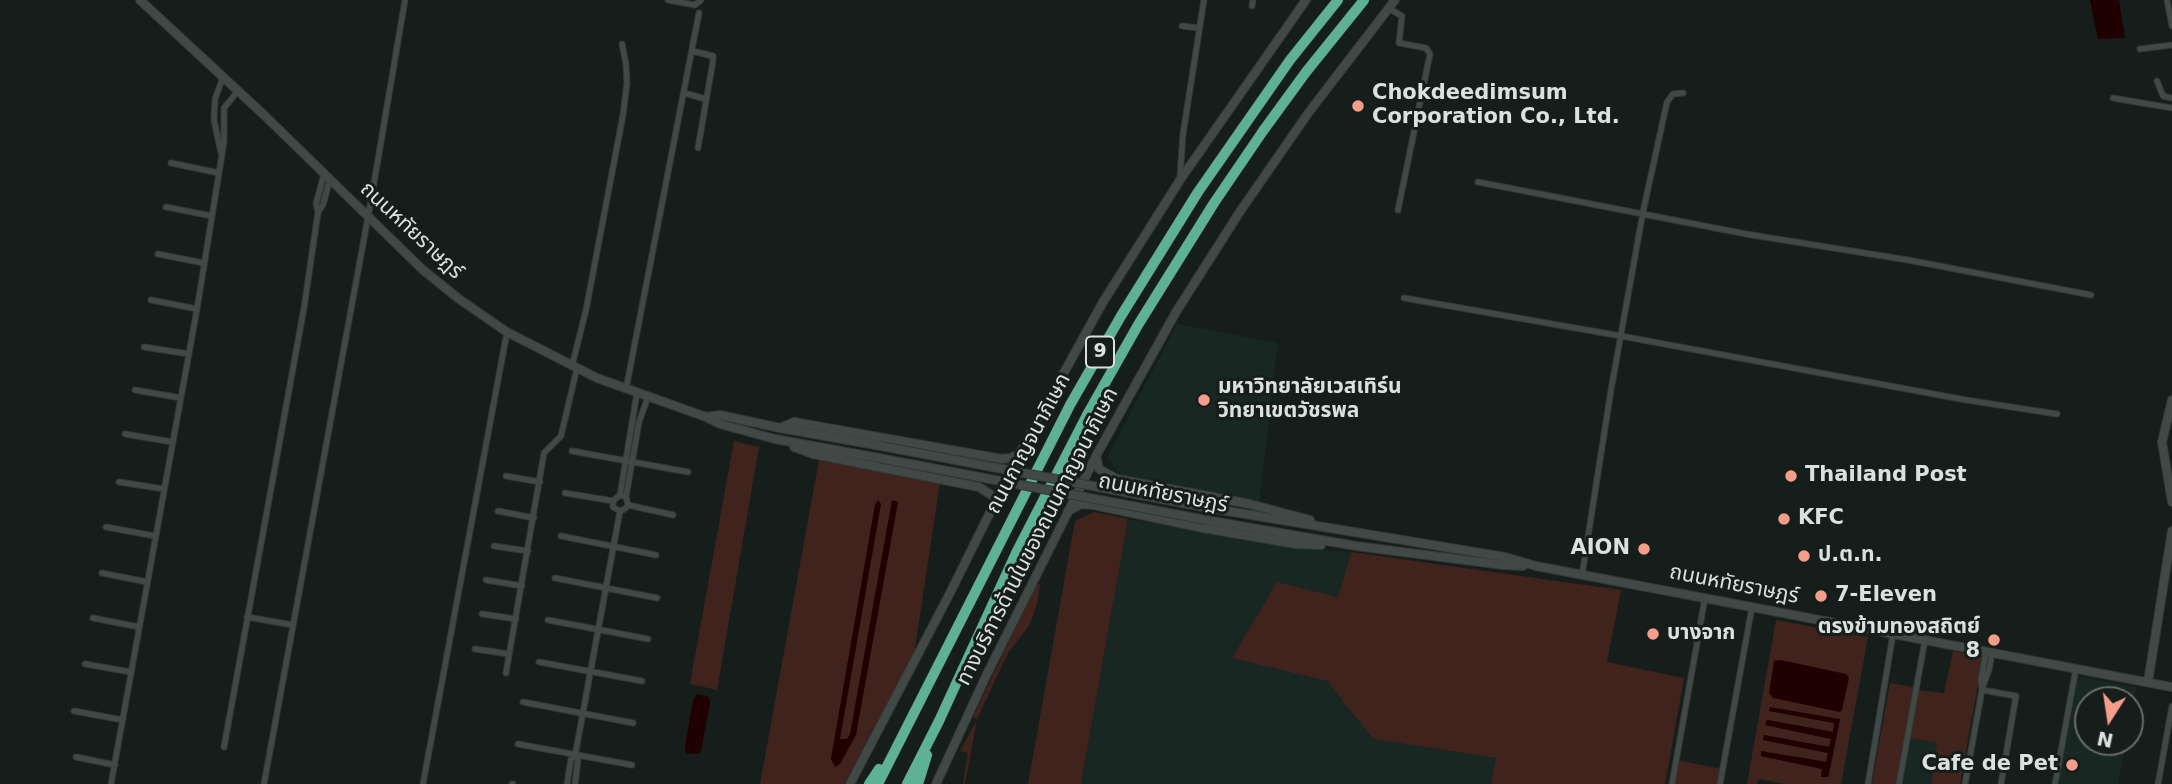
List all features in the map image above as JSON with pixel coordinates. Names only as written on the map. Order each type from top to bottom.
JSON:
[{"type":"highway","name":"ถนนกาญจนาภิเษก","points":[[878,784],[1070,405],[1121,316],[1198,192],[1290,60],[1338,0]]},
{"type":"highway","name":"ถนนกาญจนาภิเษก","points":[[907,784],[939,722],[1017,551],[1087,415],[1138,325],[1181,254],[1263,131],[1363,1]]},
{"type":"highway","points":[[918,784],[939,722]]},
{"type":"highway","points":[[869,784],[904,730]]},
{"type":"main road","name":"ถนนหทัยราษฎร์","points":[[140,0],[439,284],[507,332],[597,378],[720,424],[775,439],[1356,546],[1503,565],[1536,566]]},
{"type":"main road","points":[[850,784],[1019,454],[1102,302],[1180,180],[1306,0]]},
{"type":"main road","name":"ทางบริการด้านในของถนนกาญจนาภิเษก","points":[[936,784],[1068,511],[1176,312],[1309,111],[1395,0]]},
{"type":"main road","points":[[2172,400],[2162,442],[2172,502]]},
{"type":"main road","name":"ถนนหทัยราษฎร์","points":[[706,417],[720,415],[1209,508],[1505,557],[1582,575],[2172,687]]},
{"type":"main road","points":[[780,428],[794,422],[1002,459],[1019,454]]},
{"type":"main road","points":[[775,439],[813,454],[979,487],[996,498]]},
{"type":"main road","points":[[967,484],[977,475],[979,468],[974,454]]},
{"type":"main road","points":[[1096,456],[1099,469],[1117,479],[1250,503],[1359,533]]},
{"type":"main road","points":[[1068,511],[1081,504],[1094,505],[1296,544],[1356,546]]},
{"type":"main road","points":[[2148,682],[2172,531]]},
{"type":"street","points":[[264,784],[405,0]]},
{"type":"street","points":[[668,0],[695,5],[701,0]]},
{"type":"street","points":[[1180,180],[1183,134],[1204,0]]},
{"type":"street","points":[[2167,0],[2172,26]]},
{"type":"street","points":[[1388,8],[1402,16],[1399,43],[1426,48],[1430,54],[1398,210]]},
{"type":"street","points":[[626,389],[699,13]]},
{"type":"street","points":[[1182,26],[1199,29]]},
{"type":"street","points":[[506,673],[544,453],[561,436],[622,115],[627,83],[622,44]]},
{"type":"street","points":[[2140,49],[2172,45]]},
{"type":"street","points":[[692,51],[713,56],[698,148]]},
{"type":"street","points":[[221,153],[214,120],[215,99],[223,77]]},
{"type":"street","points":[[2157,81],[2160,93],[2172,98]]},
{"type":"street","points":[[111,784],[197,309],[224,142],[224,108],[238,91]]},
{"type":"street","points":[[684,93],[706,99]]},
{"type":"street","points":[[1582,575],[1598,466],[1643,212],[1669,96],[1683,93]]},
{"type":"street","points":[[2113,98],[2172,108]]},
{"type":"street","points":[[215,99],[224,108]]},
{"type":"street","points":[[171,163],[219,173]]},
{"type":"street","points":[[224,747],[304,307],[318,212],[323,205],[327,176]]},
{"type":"street","points":[[1478,182],[1746,234],[1908,260],[2091,295]]},
{"type":"street","points":[[166,207],[212,216]]},
{"type":"street","points":[[158,254],[204,263]]},
{"type":"street","points":[[1404,298],[1966,400],[2057,414]]},
{"type":"street","points":[[150,300],[197,309]]},
{"type":"street","points":[[423,784],[507,332]]},
{"type":"street","points":[[144,347],[189,354]]},
{"type":"street","points":[[135,390],[181,398]]},
{"type":"street","points":[[629,462],[637,393]]},
{"type":"street","points":[[648,397],[639,422],[623,496],[628,505],[673,515]]},
{"type":"street","points":[[632,420],[639,422]]},
{"type":"street","points":[[125,434],[172,442]]},
{"type":"street","points":[[572,451],[688,472]]},
{"type":"street","points":[[506,476],[540,482]]},
{"type":"street","points":[[119,482],[164,489]]},
{"type":"street","points":[[565,493],[613,501],[623,496]]},
{"type":"street","points":[[613,501],[615,509],[620,511]]},
{"type":"street","points":[[620,511],[628,505]]},
{"type":"street","points":[[498,511],[534,518]]},
{"type":"street","points":[[575,784],[578,760],[576,755],[620,511]]},
{"type":"street","points":[[106,527],[155,536]]},
{"type":"street","points":[[561,536],[656,555]]},
{"type":"street","points":[[494,546],[528,551]]},
{"type":"street","points":[[102,573],[147,582]]},
{"type":"street","points":[[555,578],[657,598]]},
{"type":"street","points":[[486,580],[522,586]]},
{"type":"street","points":[[1672,784],[1705,598]]},
{"type":"street","points":[[1720,784],[1752,607]]},
{"type":"street","points":[[482,614],[516,620]]},
{"type":"street","points":[[247,617],[293,625]]},
{"type":"street","points":[[93,618],[139,627]]},
{"type":"street","points":[[548,620],[648,639]]},
{"type":"street","points":[[1868,784],[1893,634]]},
{"type":"street","points":[[1899,784],[1925,640]]},
{"type":"street","points":[[475,649],[509,654]]},
{"type":"street","points":[[1965,784],[1982,688],[1989,670],[1989,652]]},
{"type":"street","points":[[539,662],[642,681]]},
{"type":"street","points":[[85,664],[131,672]]},
{"type":"street","points":[[2055,784],[2076,668]]},
{"type":"street","points":[[1982,688],[2016,696],[2001,784]]},
{"type":"street","points":[[523,702],[633,723]]},
{"type":"street","points":[[2158,784],[2172,706]]},
{"type":"street","points":[[74,711],[123,720]]},
{"type":"street","points":[[518,744],[632,765]]},
{"type":"street","points":[[567,784],[571,758],[576,755]]},
{"type":"street","points":[[76,757],[115,765]]},
{"type":"shaded area","points":[[2090,0],[2119,0],[2125,38],[2098,39]]},
{"type":"shaded area","name":"มหาวิทยาลัยเวสเทิร์น วิทยาเขตวัชรพล","points":[[1177,324],[1278,343],[1259,504],[1124,479],[1107,458]]},
{"type":"shaded area","points":[[734,441],[759,447],[717,690],[690,684]]},
{"type":"shaded area","points":[[819,460],[940,483],[914,654],[844,784],[760,784]],"holes":[[[878,500],[840,739],[847,739],[850,734],[840,764],[831,759]]]},
{"type":"shaded area","points":[[878,500],[881,504],[840,739],[847,739],[850,734],[892,500],[898,502],[856,735],[840,764],[835,767],[831,759]]},
{"type":"shaded area","points":[[1094,512],[1128,519],[1081,784],[1028,784],[1075,521]]},
{"type":"shaded area","points":[[1128,519],[1293,548],[1351,552],[1338,598],[1232,658],[1327,680],[1373,739],[1496,758],[1491,784],[1081,784]]},
{"type":"shaded area","points":[[1351,552],[1621,590],[1607,662],[1684,678],[1665,784],[1491,784],[1496,758],[1373,739],[1327,681],[1232,658],[1277,582],[1338,597]]},
{"type":"shaded area","points":[[1037,583],[1040,585],[1037,604],[1029,626],[1008,653],[977,720],[973,717]]},
{"type":"shaded area","points":[[1776,620],[1868,637],[1841,784],[1784,784],[1759,779],[1757,784],[1747,784]],"holes":[[[1769,711],[1840,719],[1829,777],[1821,776],[1823,769],[1761,756],[1801,757],[1826,762],[1828,753],[1763,740],[1764,735],[1829,747],[1832,739],[1766,725],[1767,720],[1834,732],[1834,723]]]},
{"type":"shaded area","points":[[1953,651],[1983,657],[1960,784],[1931,784],[1937,743],[1909,738],[1919,690],[1944,693]]},
{"type":"shaded area","points":[[1781,660],[1846,674],[1849,678],[1842,710],[1840,712],[1773,698],[1769,693],[1774,661]]},
{"type":"shaded area","points":[[2077,676],[2131,686],[2075,686]]},
{"type":"shaded area","points":[[1890,683],[1914,687],[1896,784],[1872,784]]},
{"type":"shaded area","points":[[2074,688],[2074,756],[2123,756],[2118,784],[2051,784]]},
{"type":"shaded area","points":[[697,694],[709,697],[710,703],[701,751],[694,754],[686,753],[685,746],[693,701]]},
{"type":"shaded area","points":[[1770,707],[1840,719],[1828,777],[1821,777],[1822,769],[1761,756],[1761,751],[1826,762],[1828,753],[1763,740],[1764,735],[1829,747],[1831,739],[1765,725],[1767,720],[1833,732],[1834,723],[1769,711]]},
{"type":"shaded area","points":[[977,721],[963,784],[968,753],[960,751]]},
{"type":"shaded area","points":[[1909,738],[1937,743],[1931,784],[1902,784]]},
{"type":"shaded area","points":[[1676,760],[1722,769],[1720,784],[1672,784]]},
{"type":"place","name":"Chokdeedimsum Corporation Co., Ltd.","points":[[1358,106]]},
{"type":"place","name":"มหาวิทยาลัยเวสเทิร์น วิทยาเขตวัชรพล","points":[[1204,400]]},
{"type":"place","name":"Thailand Post","points":[[1791,476]]},
{"type":"place","name":"KFC","points":[[1784,519]]},
{"type":"place","name":"AION","points":[[1644,549]]},
{"type":"place","name":"ป.ต.ท.","points":[[1804,556]]},
{"type":"place","name":"7-Eleven","points":[[1821,596]]},
{"type":"place","name":"บางจาก","points":[[1653,634]]},
{"type":"place","name":"ตรงข้ามทองสถิตย์ 8","points":[[1994,640]]},
{"type":"place","name":"Cafe de Pet","points":[[2072,765]]}]
